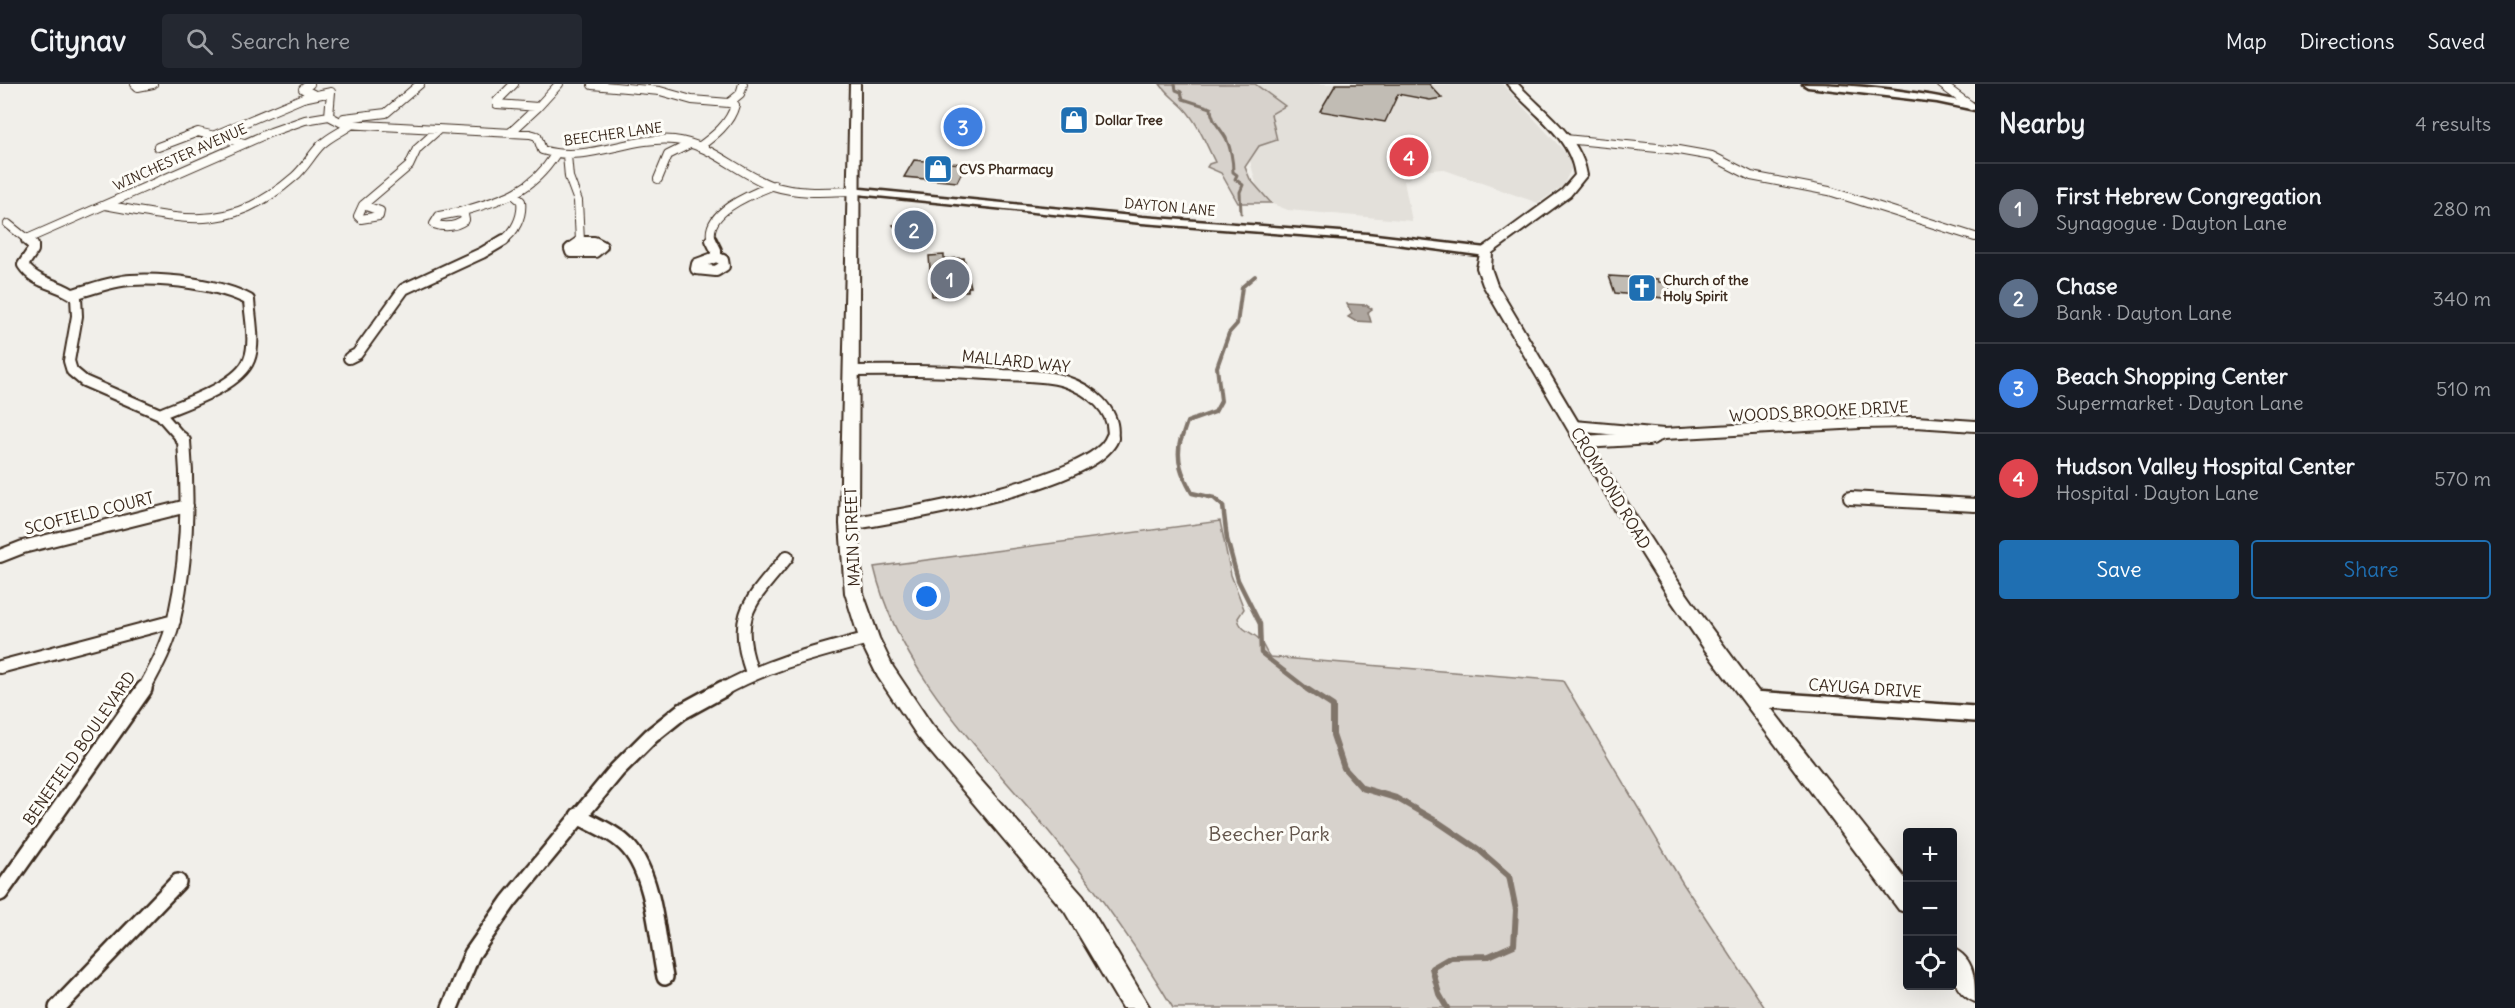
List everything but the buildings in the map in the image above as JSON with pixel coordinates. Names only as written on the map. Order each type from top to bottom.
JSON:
[{"type":"main road","name":"MAIN STREET","points":[[855,84],[851,191],[849,524],[854,593],[869,638],[885,671],[925,731],[1074,904],[1137,1008]]},
{"type":"main road","points":[[1486,252],[1566,193],[1581,175],[1580,160],[1564,139],[1512,84]]},
{"type":"main road","name":"CROMPOND ROAD","points":[[1486,252],[1484,268],[1490,285],[1677,594],[1753,699],[1903,896]]},
{"type":"main road","points":[[1957,965],[1975,989]]},
{"type":"street","points":[[135,84],[138,87],[153,84]]},
{"type":"street","points":[[310,84],[303,89],[315,95]]},
{"type":"street","points":[[337,84],[331,92],[332,118],[351,125],[537,136],[542,150],[555,155]]},
{"type":"street","name":"WINCHESTER AVENUE","points":[[104,205],[291,124],[386,113],[420,84]]},
{"type":"street","points":[[514,84],[496,101],[497,104],[537,107]]},
{"type":"street","points":[[510,133],[559,84]]},
{"type":"street","points":[[729,103],[740,94],[743,84]]},
{"type":"street","points":[[1808,84],[1856,87],[1973,106]]},
{"type":"street","points":[[1941,84],[1973,106]]},
{"type":"street","points":[[592,85],[660,91],[693,100],[735,105],[731,117],[717,133],[699,147]]},
{"type":"street","points":[[215,135],[315,95],[331,92]]},
{"type":"street","name":"WINCHESTER AVENUE","points":[[104,205],[179,217],[208,219],[220,217],[257,202],[283,187],[299,174],[320,147],[351,125]]},
{"type":"street","points":[[363,205],[409,166],[417,148],[438,130]]},
{"type":"street","points":[[158,147],[192,132],[204,132],[244,143]]},
{"type":"street","points":[[1564,139],[1678,150],[1712,156],[1751,176],[1838,194],[1975,237]]},
{"type":"street","name":"BEECHER LANE","points":[[460,212],[526,190],[545,171],[555,155],[567,155],[643,141],[674,140],[690,144],[774,185],[797,192],[851,191]]},
{"type":"street","points":[[658,179],[668,155],[690,144]]},
{"type":"street","points":[[567,155],[569,177],[578,201],[580,242]]},
{"type":"street","points":[[716,256],[710,238],[714,220],[737,203],[774,185]]},
{"type":"street","name":"DAYTON LANE","points":[[851,191],[1142,220],[1409,242],[1486,252]]},
{"type":"street","points":[[349,358],[357,354],[404,289],[482,253],[507,238],[515,228],[522,210],[521,201],[514,195]]},
{"type":"street","points":[[27,239],[104,205]]},
{"type":"street","points":[[8,224],[33,245],[33,250],[24,265],[29,274],[47,285],[73,294],[114,283],[146,280],[234,293],[249,300],[252,340],[250,359],[244,369],[225,384],[160,414]]},
{"type":"street","name":"BENEFIELD BOULEVARD","points":[[0,893],[141,695],[156,666],[174,621],[184,549],[188,485],[184,441],[177,430],[160,414],[84,381],[72,370],[69,361],[77,316],[76,297],[73,294]]},
{"type":"street","name":"MALLARD WAY","points":[[849,524],[934,510],[1005,494],[1079,466],[1107,448],[1113,438],[1113,426],[1109,416],[1088,390],[1074,384],[1056,380],[932,370],[851,371]]},
{"type":"street","name":"WOODS BROOKE DRIVE","points":[[1579,434],[1664,434],[1860,423],[1916,422],[1975,426]]},
{"type":"street","name":"WOODS BROOKE DRIVE","points":[[1579,434],[1647,440],[1664,434]]},
{"type":"street","points":[[1850,498],[1975,505]]},
{"type":"street","name":"SCOFIELD COURT","points":[[0,556],[23,547],[186,506]]},
{"type":"street","points":[[752,673],[742,645],[744,618],[749,606],[787,557]]},
{"type":"street","points":[[0,667],[174,621]]},
{"type":"street","points":[[450,1008],[472,954],[509,901],[617,770],[651,736],[681,712],[752,673],[777,663],[869,638]]},
{"type":"street","name":"CAYUGA DRIVE","points":[[1753,699],[1975,714]]},
{"type":"street","points":[[578,816],[609,832],[629,848],[641,866],[665,976]]},
{"type":"street","points":[[57,1008],[178,882]]},
{"type":"shaded area","points":[[1202,84],[1502,84],[1563,150],[1573,165],[1563,186],[1538,203],[1442,169],[1422,171],[1404,181],[1412,221],[1288,210],[1260,199],[1247,149]]},
{"type":"shaded area","points":[[1347,304],[1366,305],[1372,309],[1368,312],[1371,322],[1355,321],[1348,317],[1352,314]]},
{"type":"green space","points":[[1160,84],[1255,84],[1285,106],[1271,114],[1277,140],[1259,146],[1245,167],[1250,179],[1271,203],[1238,203],[1221,173],[1207,167],[1215,162],[1193,120]]},
{"type":"green space","name":"Beecher Park","points":[[1220,521],[1231,575],[1244,609],[1238,618],[1239,622],[1243,628],[1259,639],[1270,657],[1563,681],[1682,882],[1765,1008],[1173,1008],[1133,945],[1089,883],[950,715],[926,681],[904,645],[887,607],[874,567]]},
{"type":"waterway","points":[[1175,84],[1176,90],[1181,92],[1183,99],[1211,108],[1214,120],[1229,146],[1233,172],[1237,175],[1235,179],[1243,185],[1240,192],[1241,213]]},
{"type":"waterway","points":[[1181,440],[1187,422],[1215,412],[1221,401],[1217,367],[1229,333],[1237,324],[1242,287],[1255,276]]},
{"type":"waterway","points":[[1181,438],[1179,446],[1181,467],[1192,493],[1214,498],[1223,506],[1227,539],[1238,580],[1260,624],[1261,653],[1310,691]]},
{"type":"waterway","points":[[1310,691],[1333,706],[1333,735],[1344,768],[1362,788],[1396,798],[1438,822],[1478,849],[1509,876],[1516,910],[1514,945],[1489,956],[1451,957],[1432,968],[1439,994],[1447,1008]]},
{"type":"place","name":"Dollar Tree","points":[[1074,120]]},
{"type":"place","name":"Beach Shopping Center","points":[[963,127]]},
{"type":"place","name":"Hudson Valley Hospital Center","points":[[1409,157]]},
{"type":"place","name":"CVS Pharmacy","points":[[938,169]]},
{"type":"place","name":"Chase","points":[[914,230]]},
{"type":"place","name":"First Hebrew Congregation","points":[[950,279]]},
{"type":"place","name":"Church of the Holy Spirit","points":[[1642,288]]}]
